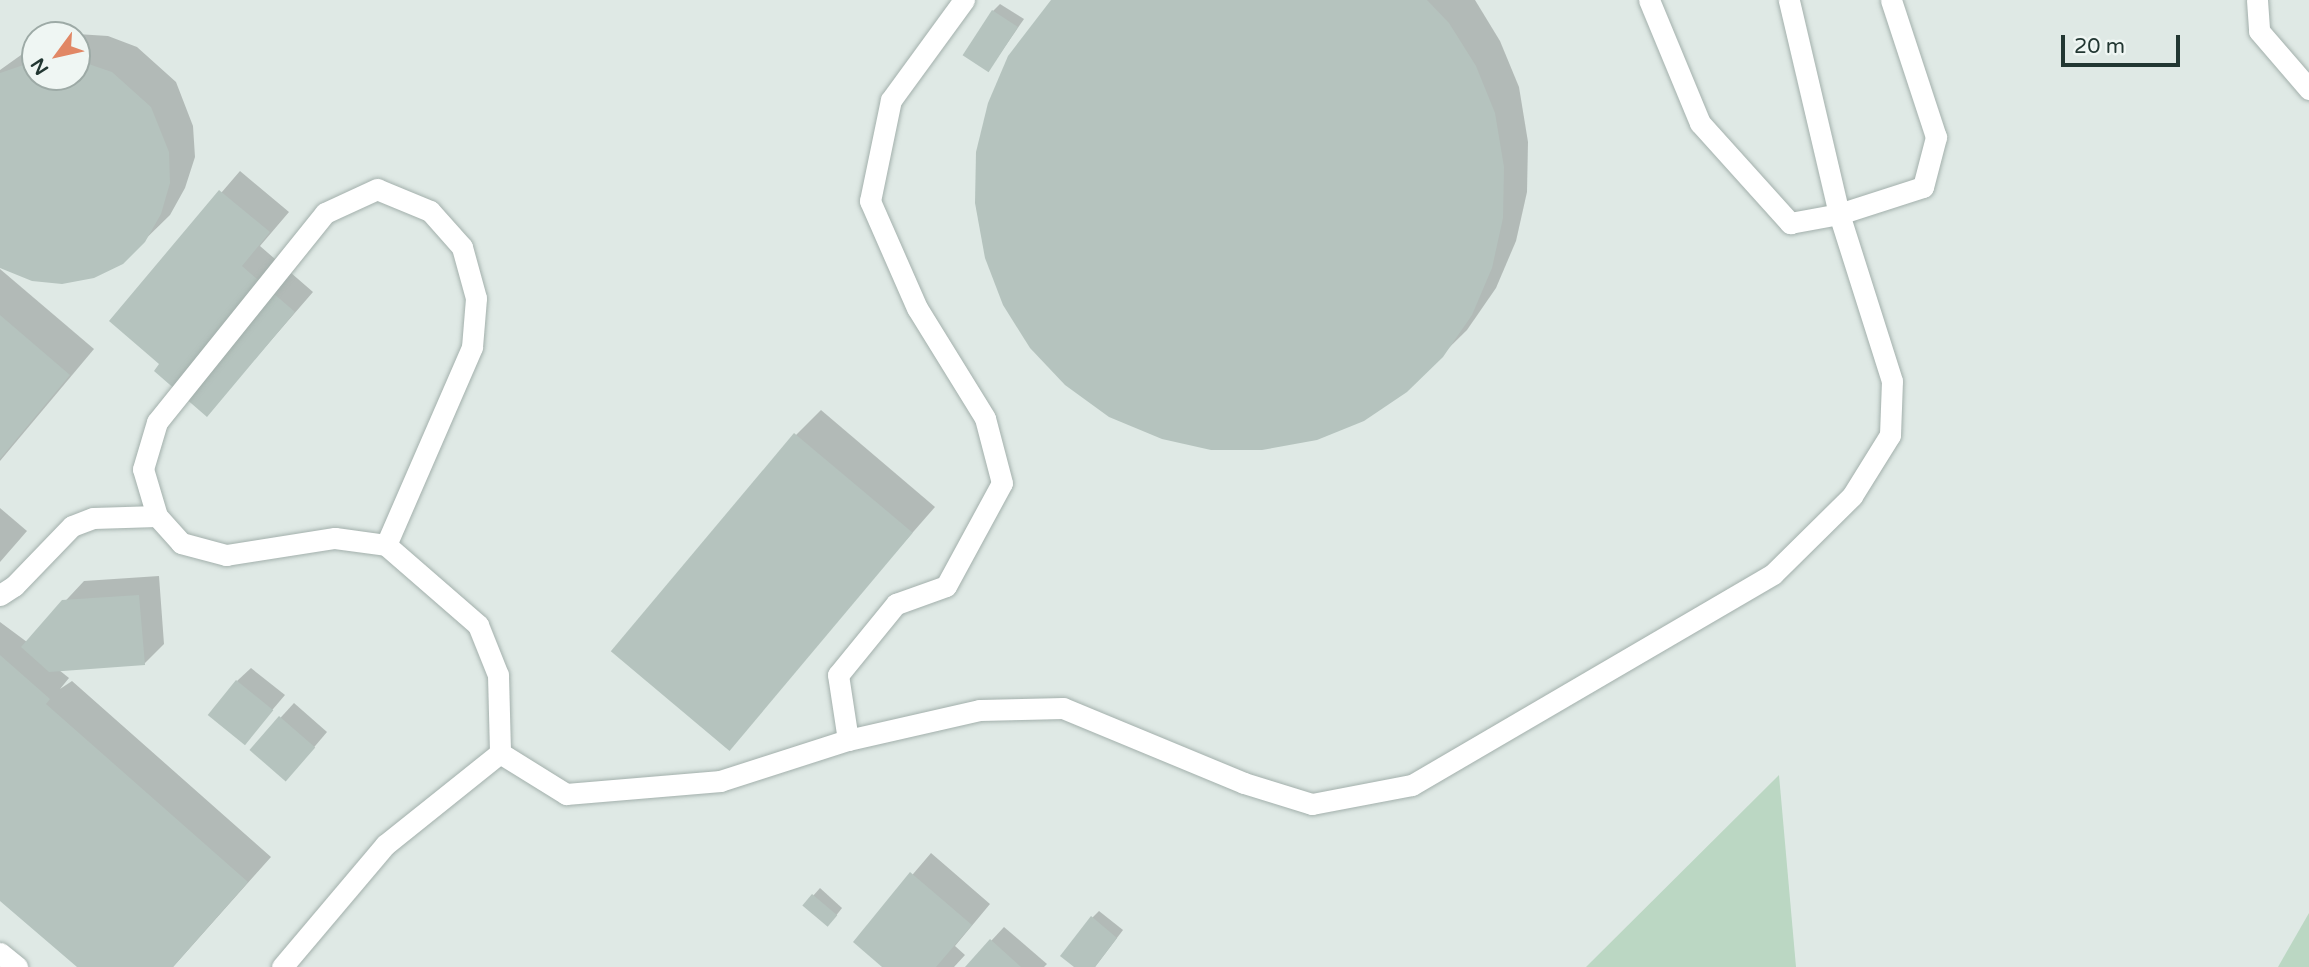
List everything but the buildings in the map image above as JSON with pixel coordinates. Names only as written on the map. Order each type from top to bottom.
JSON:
[{"type":"lane","points":[[848,740],[838,675],[896,604],[946,586],[1002,483],[985,418],[917,308],[870,201],[891,100],[964,0]]},
{"type":"lane","points":[[1649,0],[1700,123],[1790,223],[1839,214],[1923,187],[1936,136],[1891,0]]},
{"type":"lane","points":[[500,753],[566,794],[720,781],[848,740],[979,710],[1063,708],[1244,783],[1312,804],[1412,785],[1773,574],[1852,496],[1890,435],[1892,381],[1839,214],[1789,0]]},
{"type":"lane","points":[[2257,0],[2259,31],[2309,89]]},
{"type":"lane","points":[[386,545],[472,347],[476,298],[462,247],[430,211],[377,188],[325,213],[157,422],[143,468],[157,516],[181,543],[226,555],[335,538],[386,545],[478,625],[498,675],[500,753]]},
{"type":"lane","points":[[0,594],[14,586],[72,526],[93,518],[157,516]]},
{"type":"lane","points":[[282,967],[385,845],[500,753]]},
{"type":"lane","points":[[0,953],[17,967]]},
{"type":"green space","points":[[1779,775],[1796,967],[1586,967]]},
{"type":"green space","points":[[2309,913],[2309,967],[2278,967]]}]
